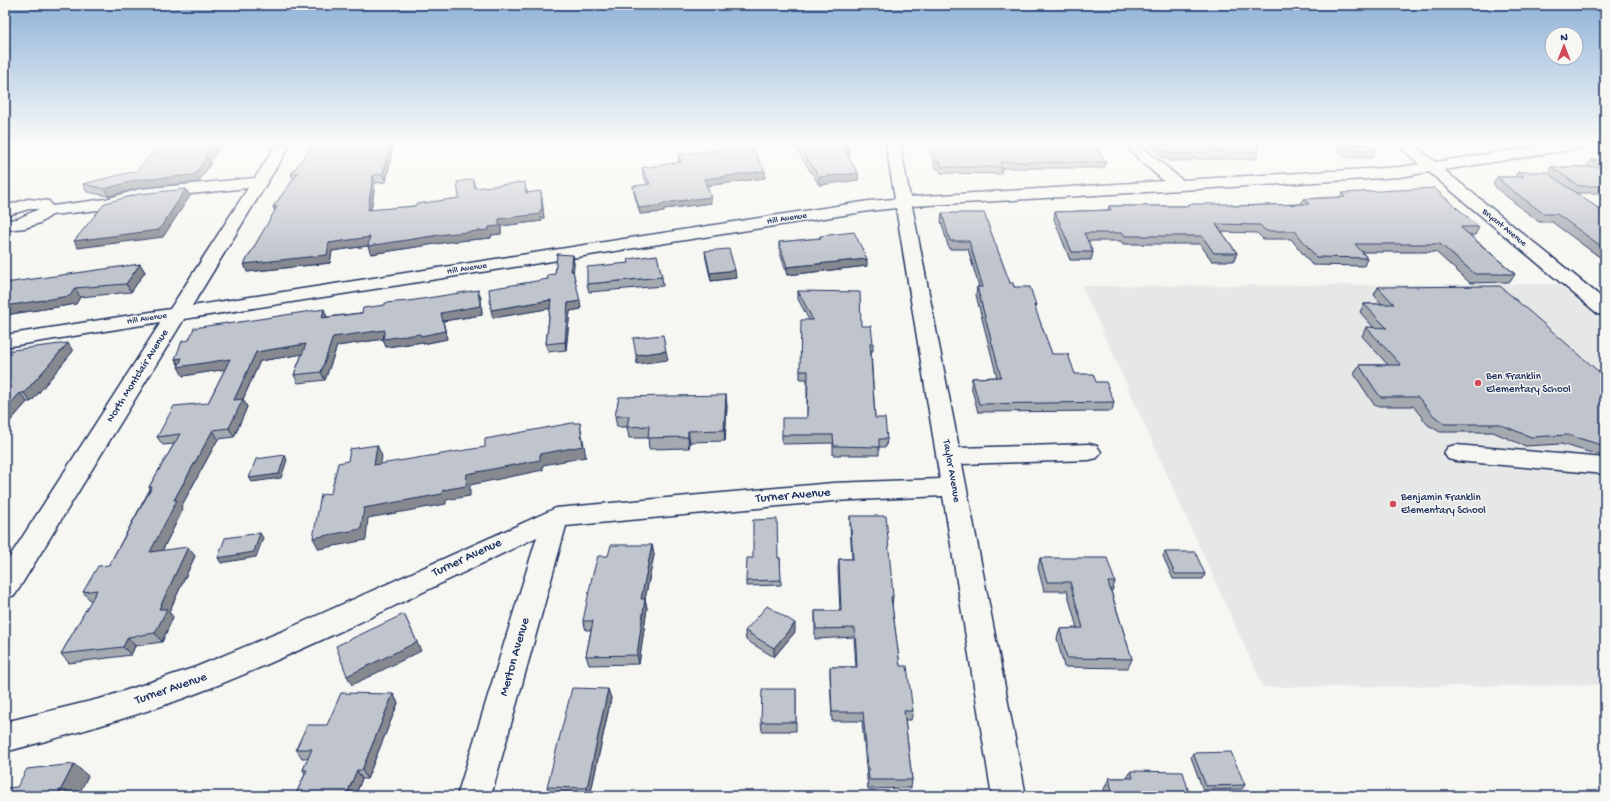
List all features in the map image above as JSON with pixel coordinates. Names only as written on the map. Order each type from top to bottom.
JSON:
[{"type":"street","points":[[5,226],[19,224],[34,219],[48,211],[108,204],[140,194],[256,182]]},
{"type":"street","name":"North Montclair Avenue","points":[[5,588],[260,182]]},
{"type":"street","name":"Taylor Avenue","points":[[900,182],[1009,796]]},
{"type":"street","points":[[1176,182],[1179,185]]},
{"type":"street","name":"Hill Avenue","points":[[5,341],[854,208],[937,199],[1224,182]]},
{"type":"street","name":"Bryant Avenue","points":[[1450,182],[1605,310]]},
{"type":"street","points":[[5,211],[28,204],[44,204],[48,211]]},
{"type":"street","points":[[948,456],[1089,452]]},
{"type":"street","points":[[1456,453],[1605,466]]},
{"type":"street","name":"Turner Avenue","points":[[5,737],[103,712],[202,678],[293,640],[556,517],[833,492],[954,487]]},
{"type":"street","name":"Merton Avenue","points":[[474,796],[556,517]]},
{"type":"shaded area","name":"Benjamin Franklin Elementary School","points":[[1558,284],[1605,323],[1605,685],[1263,687],[1082,286]]},
{"type":"building","points":[[90,182],[128,182],[105,189],[83,184]]},
{"type":"building","points":[[291,182],[372,182],[368,210],[415,206],[416,204],[459,198],[457,182],[474,182],[475,188],[525,182],[526,193],[541,191],[542,210],[540,210],[540,214],[499,219],[499,226],[489,227],[489,230],[446,234],[368,246],[370,237],[329,243],[327,255],[244,264],[277,207],[273,207]]},
{"type":"building","points":[[649,182],[705,182],[711,197],[663,203],[663,205],[639,208],[633,186],[650,184]]},
{"type":"building","points":[[1502,182],[1561,182],[1605,213],[1605,249],[1557,214],[1544,214]]},
{"type":"building","points":[[1574,182],[1605,182],[1605,186],[1579,186]]},
{"type":"building","points":[[1434,188],[1479,227],[1460,227],[1515,274],[1475,274],[1440,244],[1355,244],[1367,258],[1316,257],[1295,231],[1266,231],[1260,225],[1216,224],[1237,253],[1214,253],[1202,236],[1125,236],[1123,233],[1084,233],[1093,252],[1072,252],[1055,212],[1111,210],[1109,206],[1190,206],[1188,204],[1232,204],[1233,206],[1309,204],[1303,199],[1345,197],[1342,193]]},
{"type":"building","points":[[186,189],[159,230],[74,241],[105,203],[139,194]]},
{"type":"building","points":[[942,213],[984,213],[1010,283],[1013,283],[1014,287],[1030,287],[1036,305],[1034,305],[1052,354],[1068,354],[1075,374],[1093,374],[1096,382],[1106,382],[1114,402],[979,404],[972,378],[1001,377],[977,287],[983,287],[969,241],[950,241]]},
{"type":"building","points":[[854,232],[867,259],[787,267],[779,242],[821,238],[820,236]]},
{"type":"building","points":[[729,249],[735,270],[710,273],[705,251]]},
{"type":"building","points":[[557,254],[573,255],[571,271],[573,271],[580,301],[568,303],[565,342],[546,344],[551,300],[491,310],[489,289],[548,279],[547,275],[555,274]]},
{"type":"building","points":[[657,255],[662,277],[587,284],[587,267],[629,263],[628,259]]},
{"type":"building","points":[[140,264],[126,284],[75,288],[70,296],[5,306],[5,283]]},
{"type":"building","name":"Ben Franklin Elementary School","points":[[1500,286],[1605,377],[1605,446],[1568,435],[1531,437],[1499,424],[1445,424],[1434,416],[1418,397],[1380,397],[1359,365],[1401,365],[1366,327],[1387,328],[1364,304],[1394,304],[1378,287]]},
{"type":"building","points":[[478,290],[480,306],[441,313],[445,331],[421,336],[420,334],[383,339],[385,330],[333,337],[321,372],[294,375],[306,344],[256,352],[234,400],[243,399],[229,428],[213,430],[174,500],[177,500],[150,552],[188,547],[159,609],[167,609],[155,633],[128,637],[123,647],[61,654],[97,590],[83,592],[98,566],[109,565],[152,487],[149,487],[180,434],[157,437],[174,406],[208,403],[230,359],[178,367],[182,358],[175,359],[182,341],[189,340],[194,328],[324,309],[322,318],[362,313],[363,308],[385,305],[385,303],[409,301]]},
{"type":"building","points":[[798,291],[860,292],[861,326],[871,326],[873,343],[870,343],[875,418],[885,418],[887,439],[879,439],[879,447],[834,446],[833,435],[782,435],[782,418],[807,418],[808,371],[800,371],[801,320],[813,320]]},
{"type":"building","points":[[663,335],[666,351],[636,355],[633,338]]},
{"type":"building","points":[[68,343],[24,393],[20,393],[5,410],[5,351]]},
{"type":"building","points":[[726,395],[724,430],[688,431],[688,437],[648,438],[649,426],[627,427],[629,416],[615,416],[619,397]]},
{"type":"building","points":[[572,423],[580,423],[583,446],[540,454],[540,460],[467,474],[466,486],[443,490],[442,494],[364,508],[361,529],[313,538],[321,495],[331,493],[338,463],[348,461],[350,449],[377,445],[374,465],[485,447],[485,439]]},
{"type":"building","points":[[285,455],[279,474],[249,478],[256,459]]},
{"type":"building","points":[[850,516],[886,516],[893,596],[891,597],[900,666],[907,666],[913,711],[904,711],[912,780],[869,780],[863,712],[832,712],[830,667],[857,667],[855,628],[816,629],[815,611],[841,611],[839,559],[853,559]]},
{"type":"building","points":[[777,519],[778,558],[780,558],[781,580],[746,581],[747,558],[753,558],[753,520]]},
{"type":"building","points":[[260,533],[254,552],[218,558],[225,538]]},
{"type":"building","points":[[611,545],[652,545],[641,599],[645,599],[637,655],[586,656],[593,621],[583,621],[592,577],[598,556],[608,556]]},
{"type":"building","points":[[1165,552],[1195,552],[1205,574],[1175,574]]},
{"type":"building","points":[[1040,558],[1107,558],[1115,582],[1108,582],[1132,659],[1067,658],[1060,629],[1083,628],[1070,582],[1047,582]]},
{"type":"building","points":[[767,606],[795,623],[774,648],[745,631]]},
{"type":"building","points":[[404,614],[417,642],[347,676],[336,646]]},
{"type":"building","points":[[572,688],[608,689],[587,788],[547,787]]},
{"type":"building","points":[[762,689],[796,689],[796,722],[761,722]]},
{"type":"building","points":[[341,693],[393,694],[362,770],[357,770],[346,796],[295,796],[307,770],[303,770],[312,749],[296,749],[307,725],[327,725]]},
{"type":"building","points":[[1231,752],[1245,785],[1206,786],[1193,753]]},
{"type":"building","points":[[74,764],[59,793],[63,793],[61,796],[5,796],[5,788],[17,787],[27,769]]},
{"type":"building","points":[[1131,771],[1183,772],[1190,796],[1113,796],[1109,778],[1133,778]]},
{"type":"place","name":"Ben Franklin Elementary School","points":[[1478,383]]},
{"type":"place","name":"Benjamin Franklin Elementary School","points":[[1393,504]]}]
